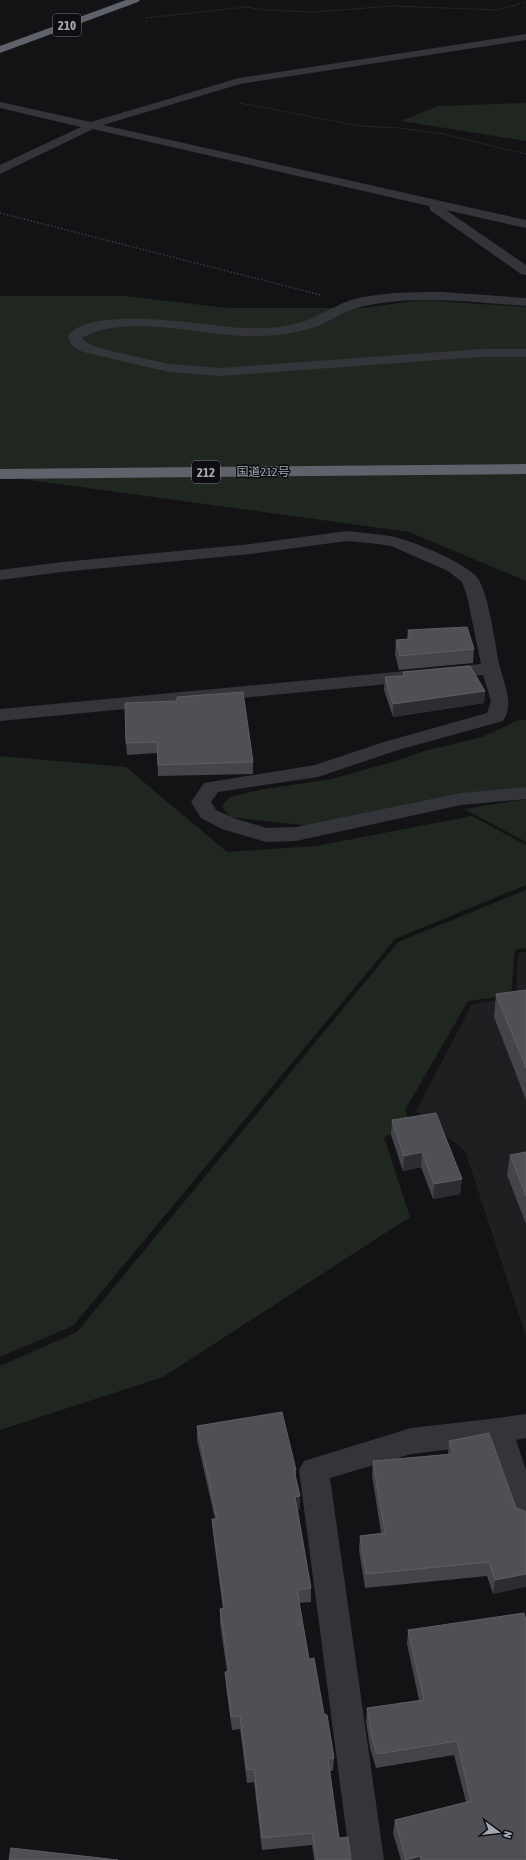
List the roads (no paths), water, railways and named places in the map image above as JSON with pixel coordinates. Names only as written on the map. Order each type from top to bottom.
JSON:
[{"type":"highway","name":"210","points":[[0,50],[135,0]]},
{"type":"highway","name":"国道212号","points":[[0,474],[526,469]]},
{"type":"street","points":[[0,170],[94,125],[239,81],[526,37]]},
{"type":"street","points":[[0,106],[94,125],[329,181],[526,224]]},
{"type":"street","points":[[425,201],[526,271]]},
{"type":"street","points":[[526,302],[410,296],[356,303],[312,323],[277,331],[243,332],[144,323],[100,324],[82,330],[75,336],[76,342],[88,349],[117,357],[169,368],[221,372],[481,353],[526,353]]},
{"type":"street","points":[[0,575],[62,567],[251,549],[348,536],[395,542],[454,567],[470,580],[476,596],[491,669],[500,701],[496,717],[391,746],[318,771],[211,788],[201,802],[208,814],[229,824],[266,835],[296,834],[461,799],[526,792]]},
{"type":"street","points":[[0,715],[491,669]]},
{"type":"street","points":[[367,1860],[314,1470],[411,1440],[512,1429],[526,1512]]}]
